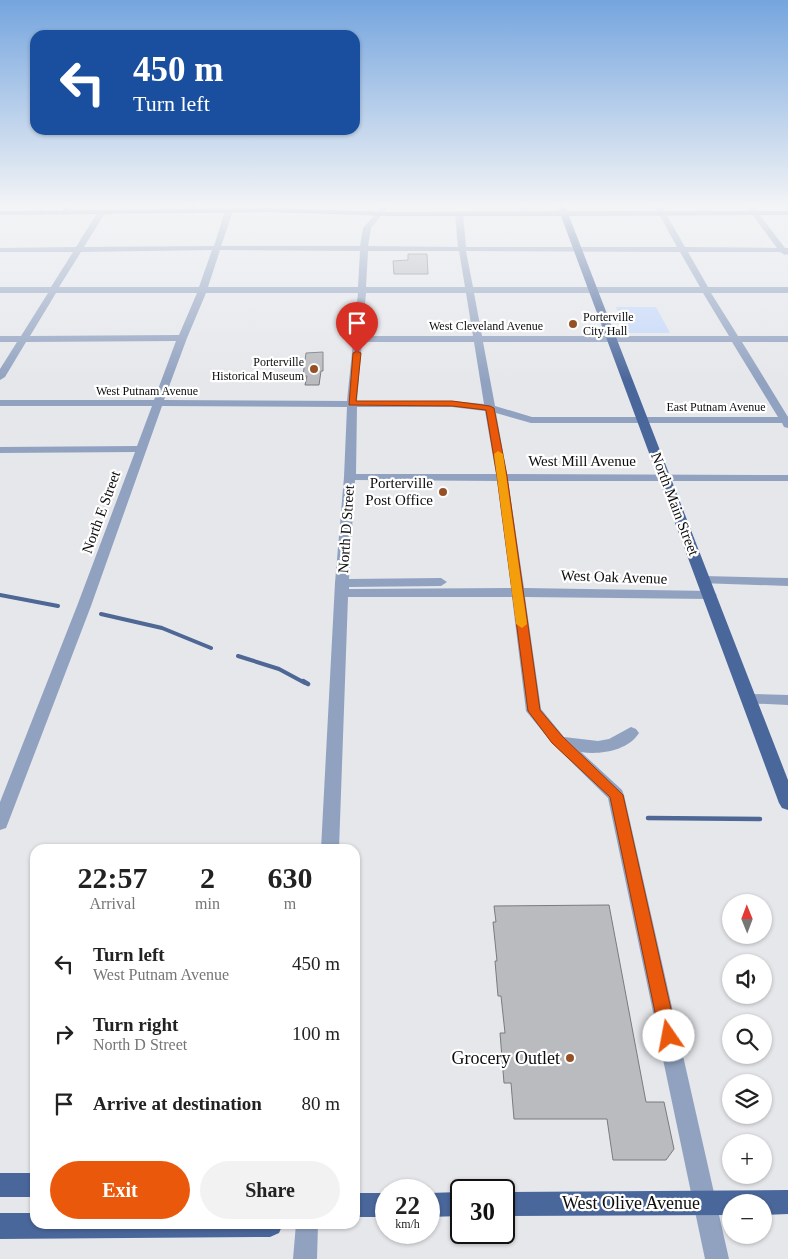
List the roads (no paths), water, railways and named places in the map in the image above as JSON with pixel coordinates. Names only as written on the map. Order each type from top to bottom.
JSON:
[{"type":"main road","name":"North Main Street","points":[[584,264],[788,803]]},
{"type":"main road","points":[[0,1185],[30,1185]]},
{"type":"main road","name":"West Olive Avenue","points":[[515,1204],[788,1202]]},
{"type":"main road","points":[[360,1206],[375,1205]]},
{"type":"main road","points":[[0,1226],[30,1226]]},
{"type":"street","points":[[0,377],[71,264]]},
{"type":"street","name":"North E Street","points":[[1,820],[84,606],[211,264]]},
{"type":"street","name":"North D Street","points":[[330,844],[342,588],[350,477],[352,404],[363,264]]},
{"type":"street","points":[[465,264],[502,476],[534,711],[559,742],[616,795],[717,1259]]},
{"type":"street","points":[[690,264],[787,422]]},
{"type":"street","points":[[0,290],[788,290]]},
{"type":"street","points":[[0,339],[182,338]]},
{"type":"street","name":"West Cleveland Avenue","points":[[358,339],[788,338]]},
{"type":"street","name":"West Putnam Avenue","points":[[0,403],[452,404],[490,408],[531,420]]},
{"type":"street","name":"West Putnam Avenue","points":[[493,424],[531,420],[644,420]]},
{"type":"street","name":"East Putnam Avenue","points":[[644,420],[787,422]]},
{"type":"street","points":[[0,450],[141,449]]},
{"type":"street","name":"West Mill Avenue","points":[[350,477],[788,478]]},
{"type":"street","name":"West Oak Avenue","points":[[342,588],[602,592],[611,595],[788,582]]},
{"type":"street","points":[[750,699],[788,700]]},
{"type":"street","points":[[559,742],[585,748],[600,749],[620,742],[631,733]]},
{"type":"street","points":[[305,1259],[307,1229]]},
{"type":"waterway","points":[[0,595],[58,606]]},
{"type":"waterway","points":[[101,614],[162,628],[211,648]]},
{"type":"waterway","points":[[238,656],[279,669],[305,683]]},
{"type":"waterway","points":[[303,681],[308,684]]},
{"type":"waterway","points":[[648,818],[760,819]]},
{"type":"place","name":"Porterville City Hall","points":[[573,324]]},
{"type":"place","name":"Porterville Historical Museum","points":[[314,369]]},
{"type":"place","name":"Porterville Post Office","points":[[443,492]]},
{"type":"place","name":"Grocery Outlet","points":[[570,1058]]}]
